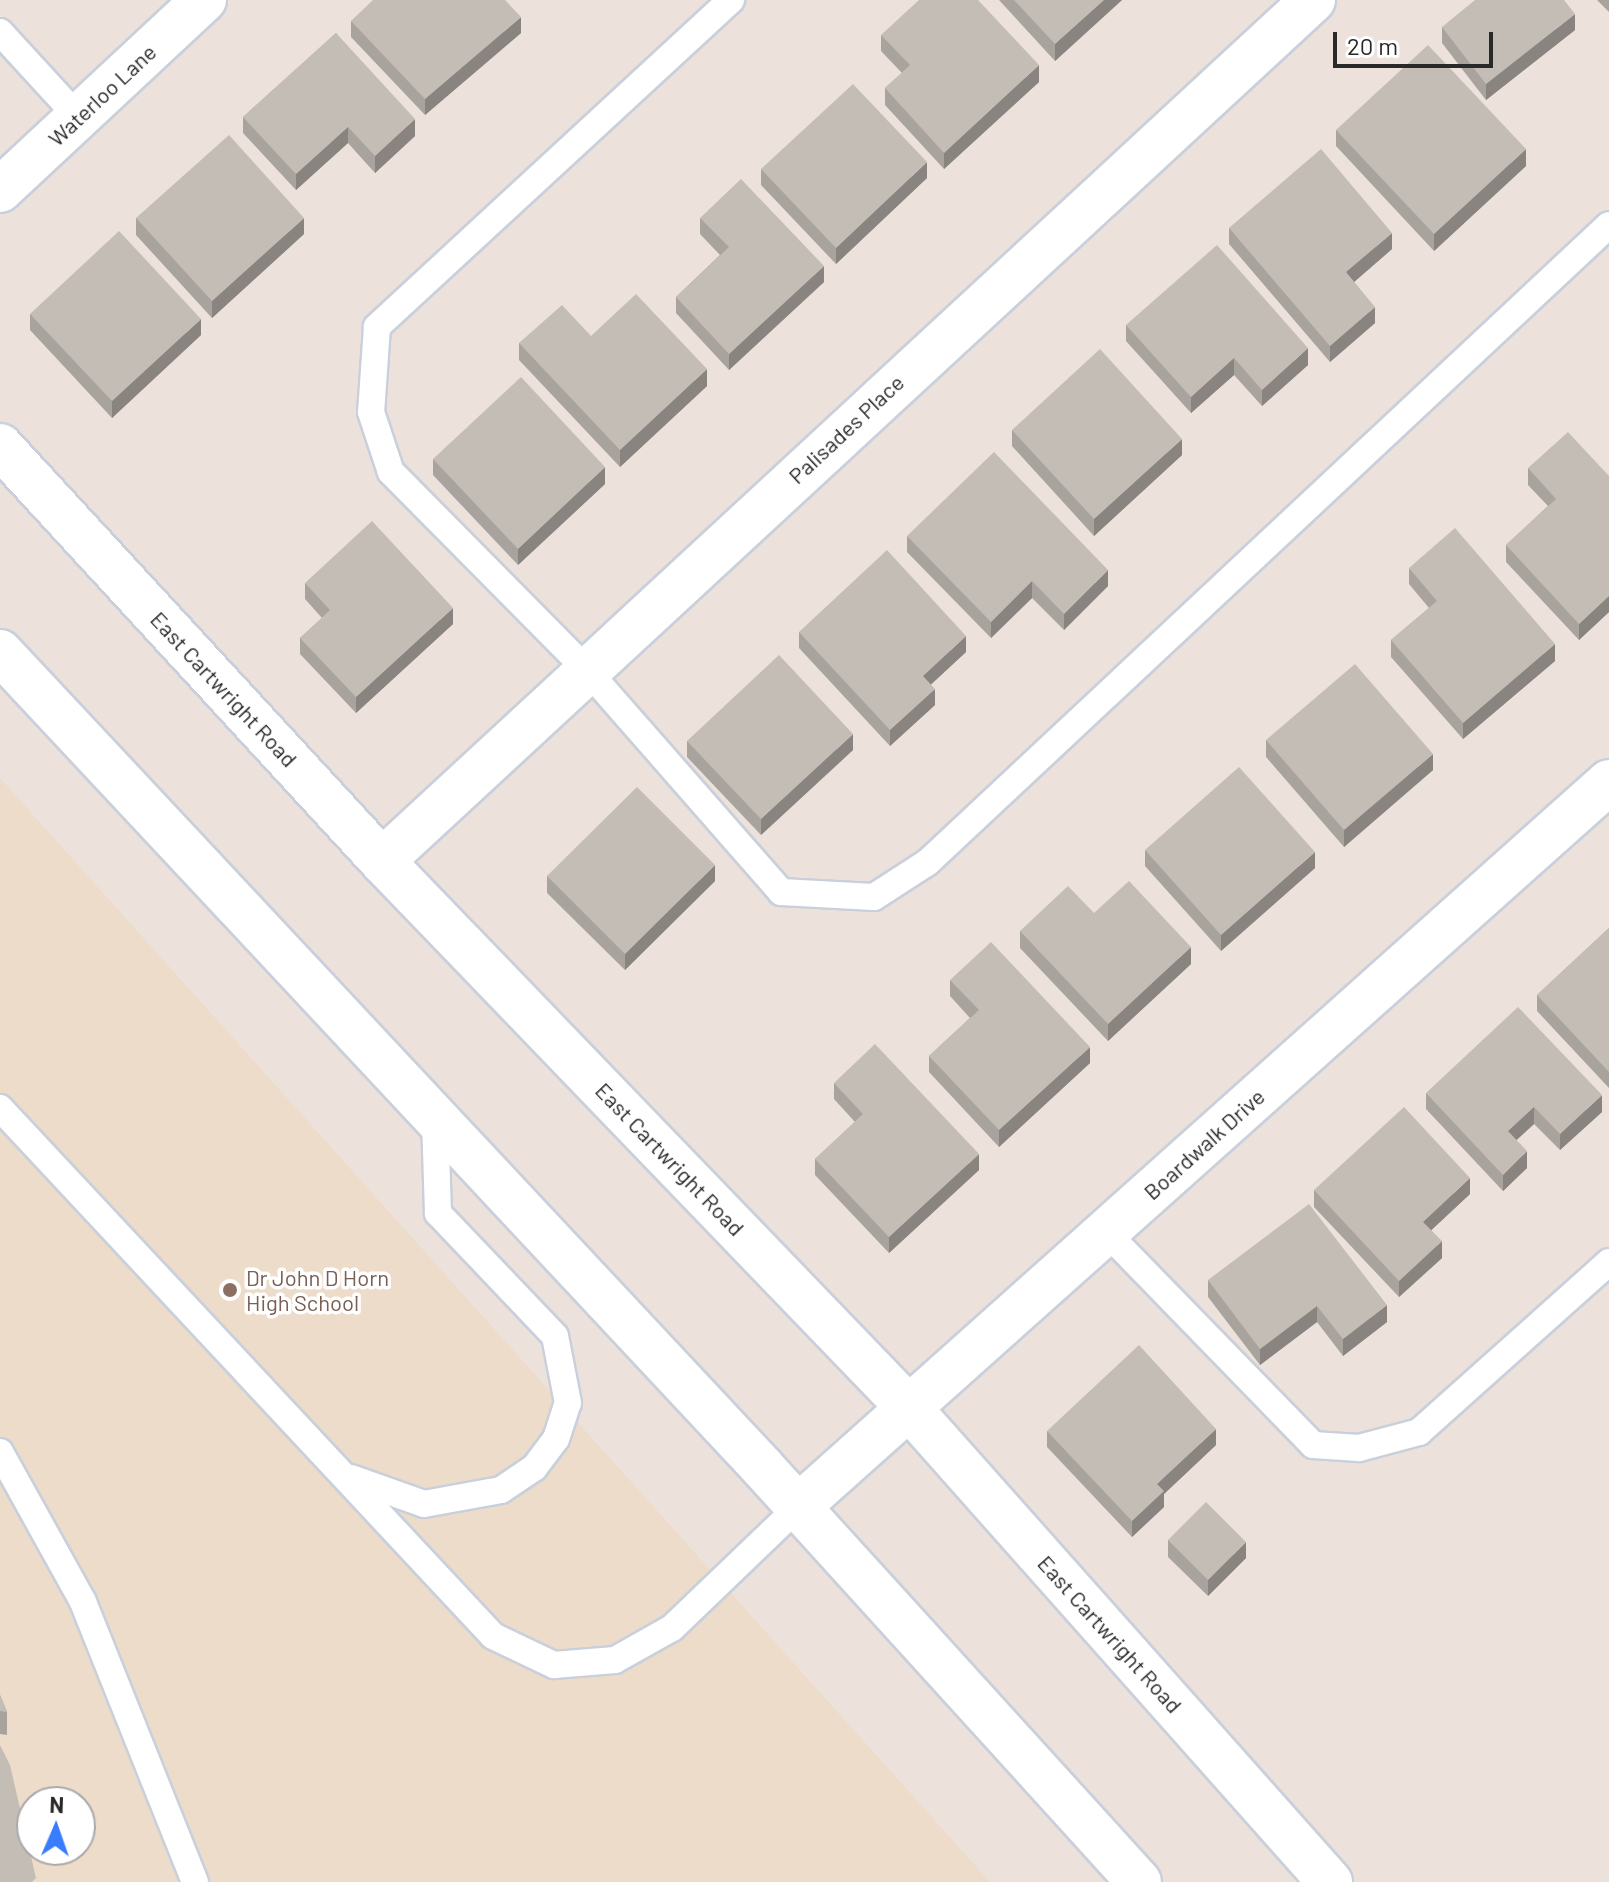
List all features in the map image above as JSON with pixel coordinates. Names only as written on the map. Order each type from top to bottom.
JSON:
[{"type":"main road","name":"Waterloo Lane","points":[[0,190],[204,0]]},
{"type":"main road","name":"Palisades Place","points":[[382,861],[586,669],[1313,0]]},
{"type":"main road","name":"East Cartwright Road","points":[[0,446],[382,861],[909,1408],[1330,1882]]},
{"type":"main road","points":[[0,652],[799,1506],[1139,1882]]},
{"type":"main road","name":"Boardwalk Drive","points":[[799,1506],[1609,782]]},
{"type":"lane","points":[[731,0],[377,327],[371,412],[391,472],[586,669],[781,892],[874,897],[928,862],[1609,225]]},
{"type":"lane","points":[[0,32],[78,117]]},
{"type":"lane","points":[[0,1108],[334,1470],[493,1636],[554,1665],[615,1660],[672,1628],[799,1506]]},
{"type":"lane","points":[[334,1470],[386,1495],[461,1502],[534,1468],[568,1403],[555,1336],[438,1213],[435,1117]]},
{"type":"lane","points":[[1106,1232],[1313,1445],[1359,1448],[1419,1432],[1609,1262]]},
{"type":"lane","points":[[0,1452],[83,1602],[195,1882]]},
{"type":"shaded area","name":"Dr John D Horn High School","points":[[0,778],[990,1882],[0,1882]]},
{"type":"building","points":[[373,0],[505,0],[521,17],[425,99],[351,21]]},
{"type":"building","points":[[919,0],[978,0],[1039,65],[944,153],[885,88],[910,65],[881,35]]},
{"type":"building","points":[[1014,0],[1104,0],[1055,44]]},
{"type":"building","points":[[1475,0],[1564,0],[1575,14],[1486,84],[1442,27]]},
{"type":"building","points":[[336,33],[415,119],[375,156],[348,127],[296,174],[243,117]]},
{"type":"building","points":[[1428,45],[1526,149],[1434,234],[1336,130]]},
{"type":"building","points":[[853,84],[927,162],[836,248],[761,169]]},
{"type":"building","points":[[229,135],[304,218],[212,301],[136,218]]},
{"type":"building","points":[[1321,149],[1392,233],[1346,272],[1375,307],[1330,346],[1229,228]]},
{"type":"building","points":[[741,179],[824,266],[729,354],[676,297],[729,247],[700,218]]},
{"type":"building","points":[[119,231],[201,319],[112,401],[30,314]]},
{"type":"building","points":[[1217,245],[1308,348],[1262,390],[1234,358],[1191,397],[1126,325]]},
{"type":"building","points":[[636,294],[707,369],[620,450],[519,343],[562,305],[591,336]]},
{"type":"building","points":[[1100,349],[1182,439],[1094,519],[1012,430]]},
{"type":"building","points":[[521,377],[605,467],[518,549],[433,459]]},
{"type":"building","points":[[1568,432],[1609,476],[1609,596],[1579,624],[1506,545],[1556,499],[1528,468]]},
{"type":"building","points":[[994,452],[1108,570],[1064,614],[1032,581],[991,622],[907,536]]},
{"type":"building","points":[[372,521],[453,608],[356,697],[300,638],[330,610],[305,583]]},
{"type":"building","points":[[1455,528],[1555,644],[1463,723],[1391,640],[1437,601],[1409,568]]},
{"type":"building","points":[[887,550],[966,636],[923,676],[935,689],[890,730],[799,632]]},
{"type":"building","points":[[779,655],[853,734],[761,819],[687,741]]},
{"type":"building","points":[[1355,664],[1433,754],[1344,830],[1266,740]]},
{"type":"building","points":[[1239,767],[1315,852],[1221,935],[1145,850]]},
{"type":"building","points":[[637,787],[715,865],[625,954],[547,876]]},
{"type":"building","points":[[1129,881],[1191,947],[1108,1024],[1020,931],[1068,886],[1094,913]]},
{"type":"building","points":[[1609,928],[1609,1072],[1537,995]]},
{"type":"building","points":[[991,942],[1090,1047],[999,1130],[929,1056],[979,1010],[950,980]]},
{"type":"building","points":[[1518,1007],[1602,1095],[1560,1134],[1534,1107],[1508,1131],[1527,1151],[1503,1175],[1426,1093]]},
{"type":"building","points":[[875,1044],[979,1154],[889,1237],[815,1159],[863,1114],[834,1083]]},
{"type":"building","points":[[1404,1107],[1470,1178],[1423,1222],[1442,1241],[1399,1281],[1314,1190]]},
{"type":"building","points":[[1309,1204],[1387,1305],[1343,1339],[1317,1306],[1260,1349],[1208,1280]]},
{"type":"building","points":[[1139,1345],[1216,1429],[1157,1484],[1164,1491],[1132,1521],[1047,1431]]},
{"type":"building","points":[[1206,1502],[1246,1542],[1208,1580],[1168,1540]]},
{"type":"building","points":[[0,1695],[7,1712],[0,1711]]},
{"type":"building","points":[[0,1745],[10,1765],[16,1791],[16,1866],[33,1866],[36,1878],[32,1882],[0,1882]]},
{"type":"place","name":"Dr John D Horn High School","points":[[230,1290]]}]
